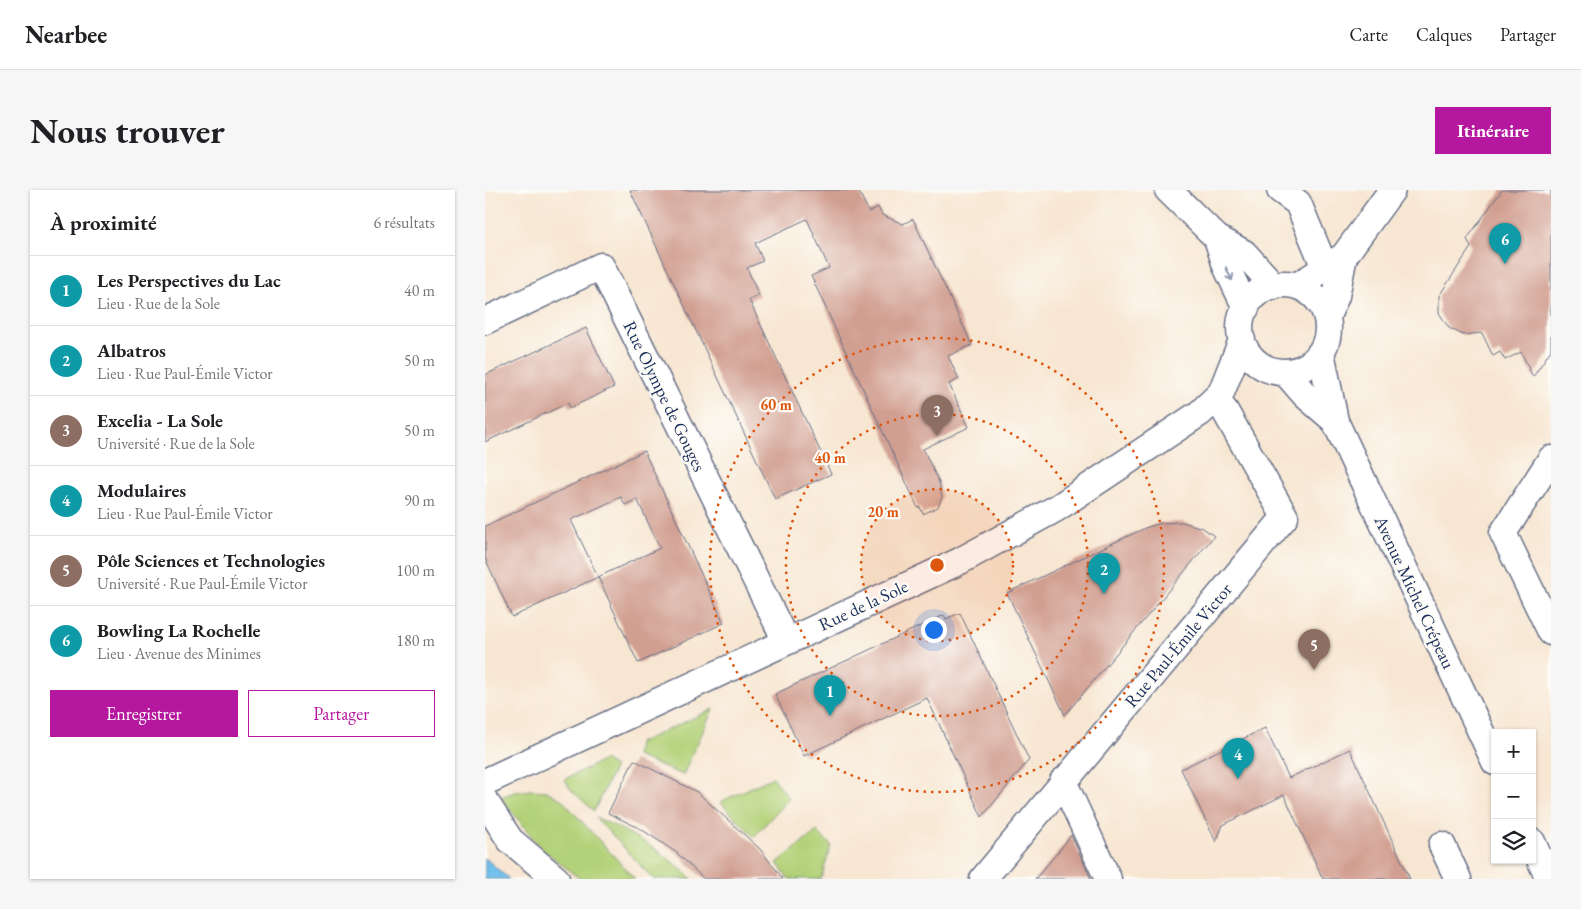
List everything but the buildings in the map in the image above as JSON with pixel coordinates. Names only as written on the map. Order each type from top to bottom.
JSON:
[{"type":"street","points":[[1168,190],[1217,238],[1244,253],[1285,286],[1311,293],[1321,303],[1327,316]]},
{"type":"street","points":[[1280,190],[1298,203],[1335,262],[1336,296],[1327,316]]},
{"type":"street","points":[[1242,340],[1241,324],[1246,308],[1262,290],[1285,286],[1335,262],[1392,190]]},
{"type":"street","points":[[1217,238],[1226,266],[1246,308]]},
{"type":"street","name":"Rue Olympe de Gouges","points":[[485,321],[601,266],[786,641]]},
{"type":"street","name":"Avenue Michel Crépeau","points":[[1327,316],[1327,341],[1321,352],[1335,421],[1491,753]]},
{"type":"street","name":"Avenue Michel Crépeau","points":[[1242,340],[1247,352],[1255,361],[1281,372],[1335,421]]},
{"type":"street","name":"Rue de la Sole","points":[[1219,396],[1242,340]]},
{"type":"street","points":[[1281,372],[1306,367],[1321,352]]},
{"type":"street","name":"Rue de la Sole","points":[[485,782],[960,561],[1057,508],[1200,414],[1219,396],[1281,372]]},
{"type":"street","name":"Rue Paul-Émile Victor","points":[[983,879],[1285,517],[1228,416],[1219,396]]},
{"type":"street","points":[[1551,459],[1503,533],[1551,632]]},
{"type":"street","points":[[1063,781],[1108,879]]},
{"type":"street","points":[[485,801],[510,840],[556,879]]},
{"type":"street","points":[[1442,845],[1458,879]]},
{"type":"street","points":[[1536,851],[1549,879]]},
{"type":"green space","points":[[713,709],[683,775],[636,756],[638,743]]},
{"type":"green space","points":[[604,760],[615,767],[594,811],[570,789],[565,779]]},
{"type":"green space","points":[[773,777],[789,798],[754,837],[720,802]]},
{"type":"green space","points":[[530,790],[546,791],[561,799],[635,879],[580,879],[541,848],[500,797]]},
{"type":"green space","points":[[595,817],[647,844],[669,859],[692,879],[653,879]]},
{"type":"green space","points":[[817,831],[831,845],[821,879],[789,879],[777,863]]},
{"type":"water","points":[[485,858],[509,879],[485,879]]},
{"type":"place","name":"Bowling La Rochelle","points":[[1505,264]]},
{"type":"place","name":"Excelia - La Sole","points":[[937,436]]},
{"type":"place","name":"Albatros","points":[[1104,594]]},
{"type":"place","name":"Pôle Sciences et Technologies","points":[[1314,670]]},
{"type":"place","name":"Les Perspectives du Lac","points":[[830,716]]},
{"type":"place","name":"Modulaires","points":[[1238,779]]}]
